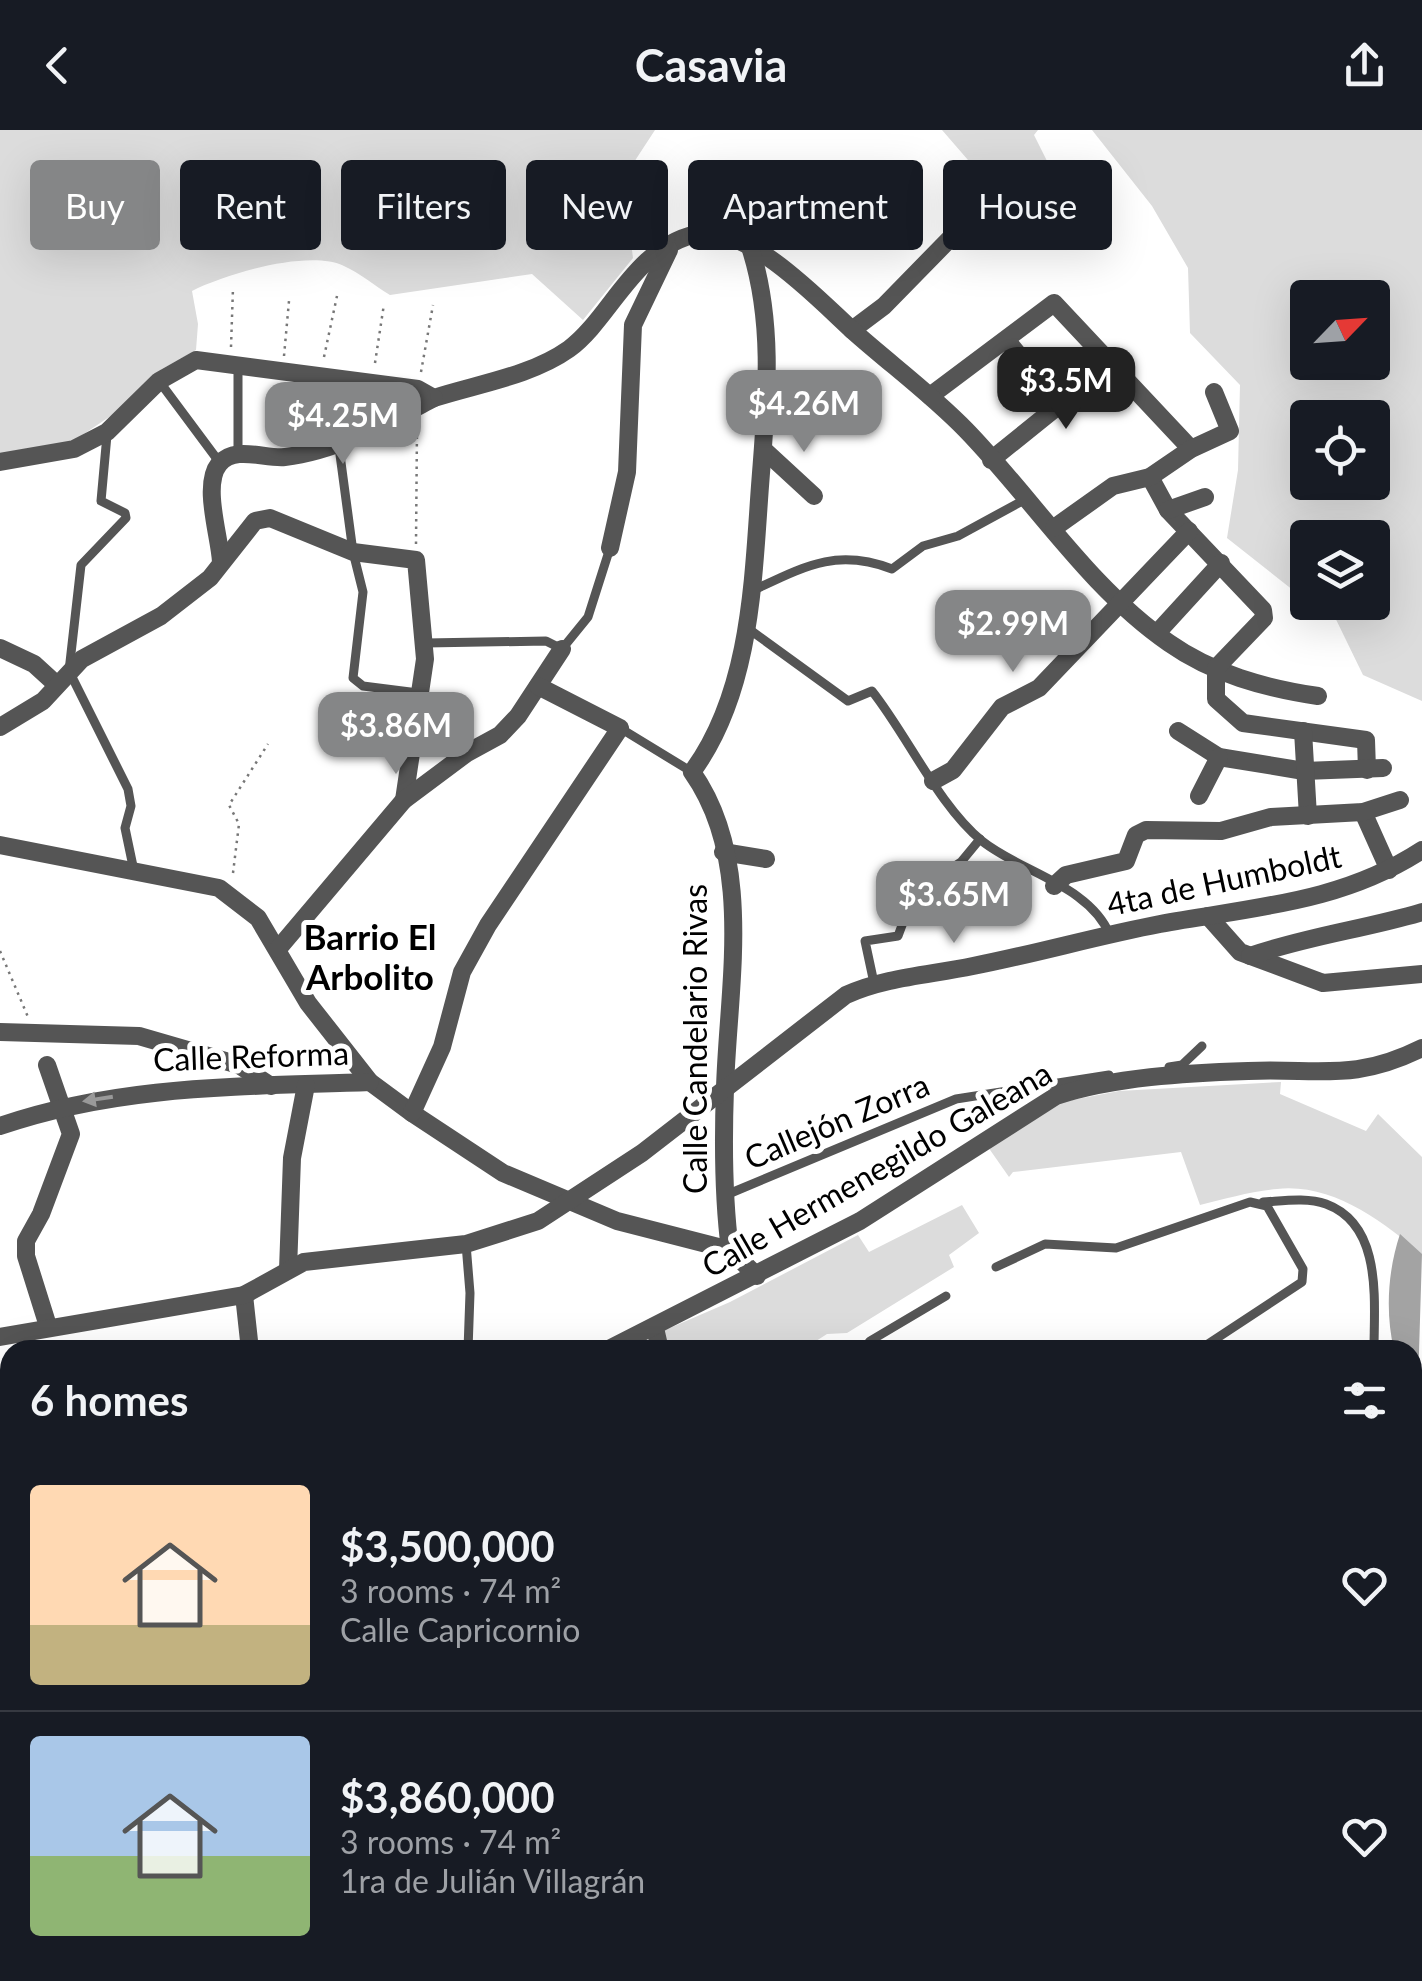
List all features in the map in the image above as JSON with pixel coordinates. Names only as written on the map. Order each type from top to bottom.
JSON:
[{"type":"street","points":[[221,562],[213,497],[214,474],[220,463],[238,453],[282,457],[337,444],[423,398],[517,373],[572,348],[618,290],[672,245],[688,238]]},
{"type":"street","points":[[610,548],[628,472],[633,324],[672,245]]},
{"type":"street","points":[[852,330],[884,306],[943,246]]},
{"type":"street","points":[[752,250],[801,280],[852,330],[930,396],[1120,600],[1157,632],[1216,668],[1250,682],[1318,696]]},
{"type":"street","points":[[692,772],[704,756],[734,682],[754,590],[768,340],[762,284],[752,250]]},
{"type":"street","points":[[930,396],[1008,342],[1054,303],[1191,449]]},
{"type":"street","points":[[1008,342],[1060,406]]},
{"type":"street","points":[[0,462],[74,449],[107,432],[159,381],[196,360],[372,384],[423,398]]},
{"type":"street","points":[[992,460],[1109,365]]},
{"type":"street","points":[[1054,528],[1113,486],[1150,477],[1191,449],[1230,431],[1231,425],[1214,392]]},
{"type":"street","points":[[763,449],[814,496]]},
{"type":"street","points":[[1150,477],[1168,510],[1221,563],[1264,615],[1216,668],[1216,699],[1243,724],[1366,740],[1375,769],[1304,770],[1219,757],[1178,731]]},
{"type":"street","points":[[1168,510],[1205,497]]},
{"type":"street","points":[[0,727],[43,701],[63,678],[161,616],[210,578],[243,530],[254,521],[270,518],[353,552],[416,560],[426,643],[404,800]]},
{"type":"street","points":[[933,781],[953,770],[1002,706],[1039,688],[1120,600],[1190,532]]},
{"type":"street","points":[[1157,632],[1221,563]]},
{"type":"street","points":[[0,648],[63,678]]},
{"type":"street","points":[[278,949],[404,800],[467,753],[500,735],[562,648]]},
{"type":"street","points":[[412,1113],[442,1047],[462,972],[488,925],[620,728],[538,686]]},
{"type":"street","points":[[1303,731],[1308,816]]},
{"type":"street","points":[[1199,796],[1219,757]]},
{"type":"street","name":"Calle Candelario Rivas","points":[[692,772],[710,798],[733,911],[723,1196],[730,1250]]},
{"type":"street","points":[[1054,886],[1066,875],[1126,860],[1136,835],[1146,830],[1221,831],[1271,818],[1363,812],[1400,800]]},
{"type":"street","points":[[1363,812],[1389,870]]},
{"type":"street","points":[[0,845],[219,888],[230,894],[258,918],[308,1002],[370,1082]]},
{"type":"street","name":"4ta de Humboldt","points":[[244,1295],[304,1262],[466,1244],[538,1221],[564,1200],[642,1154],[846,994],[874,982],[976,966],[1110,935],[1319,898],[1389,870],[1422,850]]},
{"type":"street","points":[[723,852],[766,859]]},
{"type":"street","points":[[1250,956],[1310,935],[1374,926],[1422,912]]},
{"type":"street","points":[[1208,916],[1221,936],[1250,956],[1323,983],[1422,974]]},
{"type":"street","points":[[0,1032],[139,1036],[240,1065],[271,1086]]},
{"type":"street","name":"Calle Hermenegildo Galeana","points":[[629,1340],[860,1221],[1056,1096],[1091,1082],[1248,1071],[1365,1072],[1422,1048]]},
{"type":"street","points":[[47,1065],[70,1134],[26,1241],[26,1256],[48,1326]]},
{"type":"street","name":"Calle Reforma","points":[[0,1126],[61,1105],[160,1089],[370,1082],[503,1173],[616,1221],[730,1250],[757,1276]]},
{"type":"street","points":[[288,1270],[292,1158],[306,1084]]},
{"type":"street","points":[[0,1337],[244,1295],[249,1340]]},
{"type":"street","points":[[655,1328],[658,1340]]},
{"type":"lane","points":[[235,364],[238,453]]},
{"type":"lane","points":[[325,379],[363,592],[353,678],[364,686],[418,693]]},
{"type":"lane","points":[[159,381],[220,463]]},
{"type":"lane","points":[[107,432],[101,501],[124,512],[126,518],[82,565],[63,678],[128,789],[131,806],[125,828],[134,874]]},
{"type":"lane","points":[[754,590],[810,564],[850,556],[892,569],[923,546],[958,536],[1024,500]]},
{"type":"lane","points":[[426,643],[546,641],[562,648],[588,617],[610,548]]},
{"type":"lane","points":[[746,626],[848,701],[872,692],[933,781],[980,840],[1054,886],[1076,894],[1095,910],[1110,935]]},
{"type":"lane","points":[[620,728],[692,772]]},
{"type":"lane","points":[[874,982],[865,941],[898,936],[914,894],[961,862],[980,840]]},
{"type":"lane","name":"Callejón Zorra","points":[[723,1196],[956,1099],[1182,1066],[1202,1046]]},
{"type":"lane","points":[[1215,1340],[1302,1282],[1303,1269],[1276,1214],[1267,1206],[1250,1202]]},
{"type":"lane","points":[[996,1267],[1045,1244],[1116,1248],[1250,1202],[1326,1204],[1350,1219],[1366,1239],[1373,1340]]},
{"type":"lane","points":[[466,1244],[468,1340]]},
{"type":"lane","points":[[872,1340],[946,1296]]},
{"type":"path","points":[[233,288],[235,364]]},
{"type":"path","points":[[325,379],[338,296]]},
{"type":"path","points":[[282,372],[289,301]]},
{"type":"path","points":[[372,384],[384,304]]},
{"type":"path","points":[[416,560],[423,398],[432,305]]},
{"type":"path","points":[[230,894],[239,824],[229,804],[268,744]]},
{"type":"path","points":[[0,951],[35,1032]]},
{"type":"shaded area","points":[[0,130],[655,130],[635,160],[526,160],[526,250],[632,250],[633,258],[583,320],[532,274],[390,295],[350,269],[329,261],[267,266],[192,291],[198,324],[196,350],[162,369],[118,411],[72,442],[0,454]]},
{"type":"shaded area","points":[[942,130],[1038,130],[1034,135],[1046,160],[968,160]]},
{"type":"shaded area","points":[[1092,130],[1422,130],[1422,701],[1363,675],[1336,620],[1390,620],[1390,520],[1290,520],[1290,588],[1227,538],[1238,470],[1240,385],[1190,333],[1188,268],[1152,206]]},
{"type":"shaded area","points":[[1281,1082],[1280,1094],[1366,1131],[1378,1114],[1422,1157],[1422,1255],[1356,1207],[1317,1192],[1267,1190],[1200,1205],[1181,1152],[1013,1172],[1009,1177],[988,1147],[1062,1102],[1119,1091]]},
{"type":"shaded area","points":[[962,1205],[979,1233],[949,1255],[954,1267],[847,1333],[827,1334],[818,1340],[664,1340],[663,1331],[730,1302],[858,1235],[869,1252]]},
{"type":"shaded area","points":[[1400,1234],[1422,1254],[1419,1340],[1392,1340],[1389,1291]]},
{"type":"district","name":"Barrio El Arbolito","points":[[370,958]]}]
